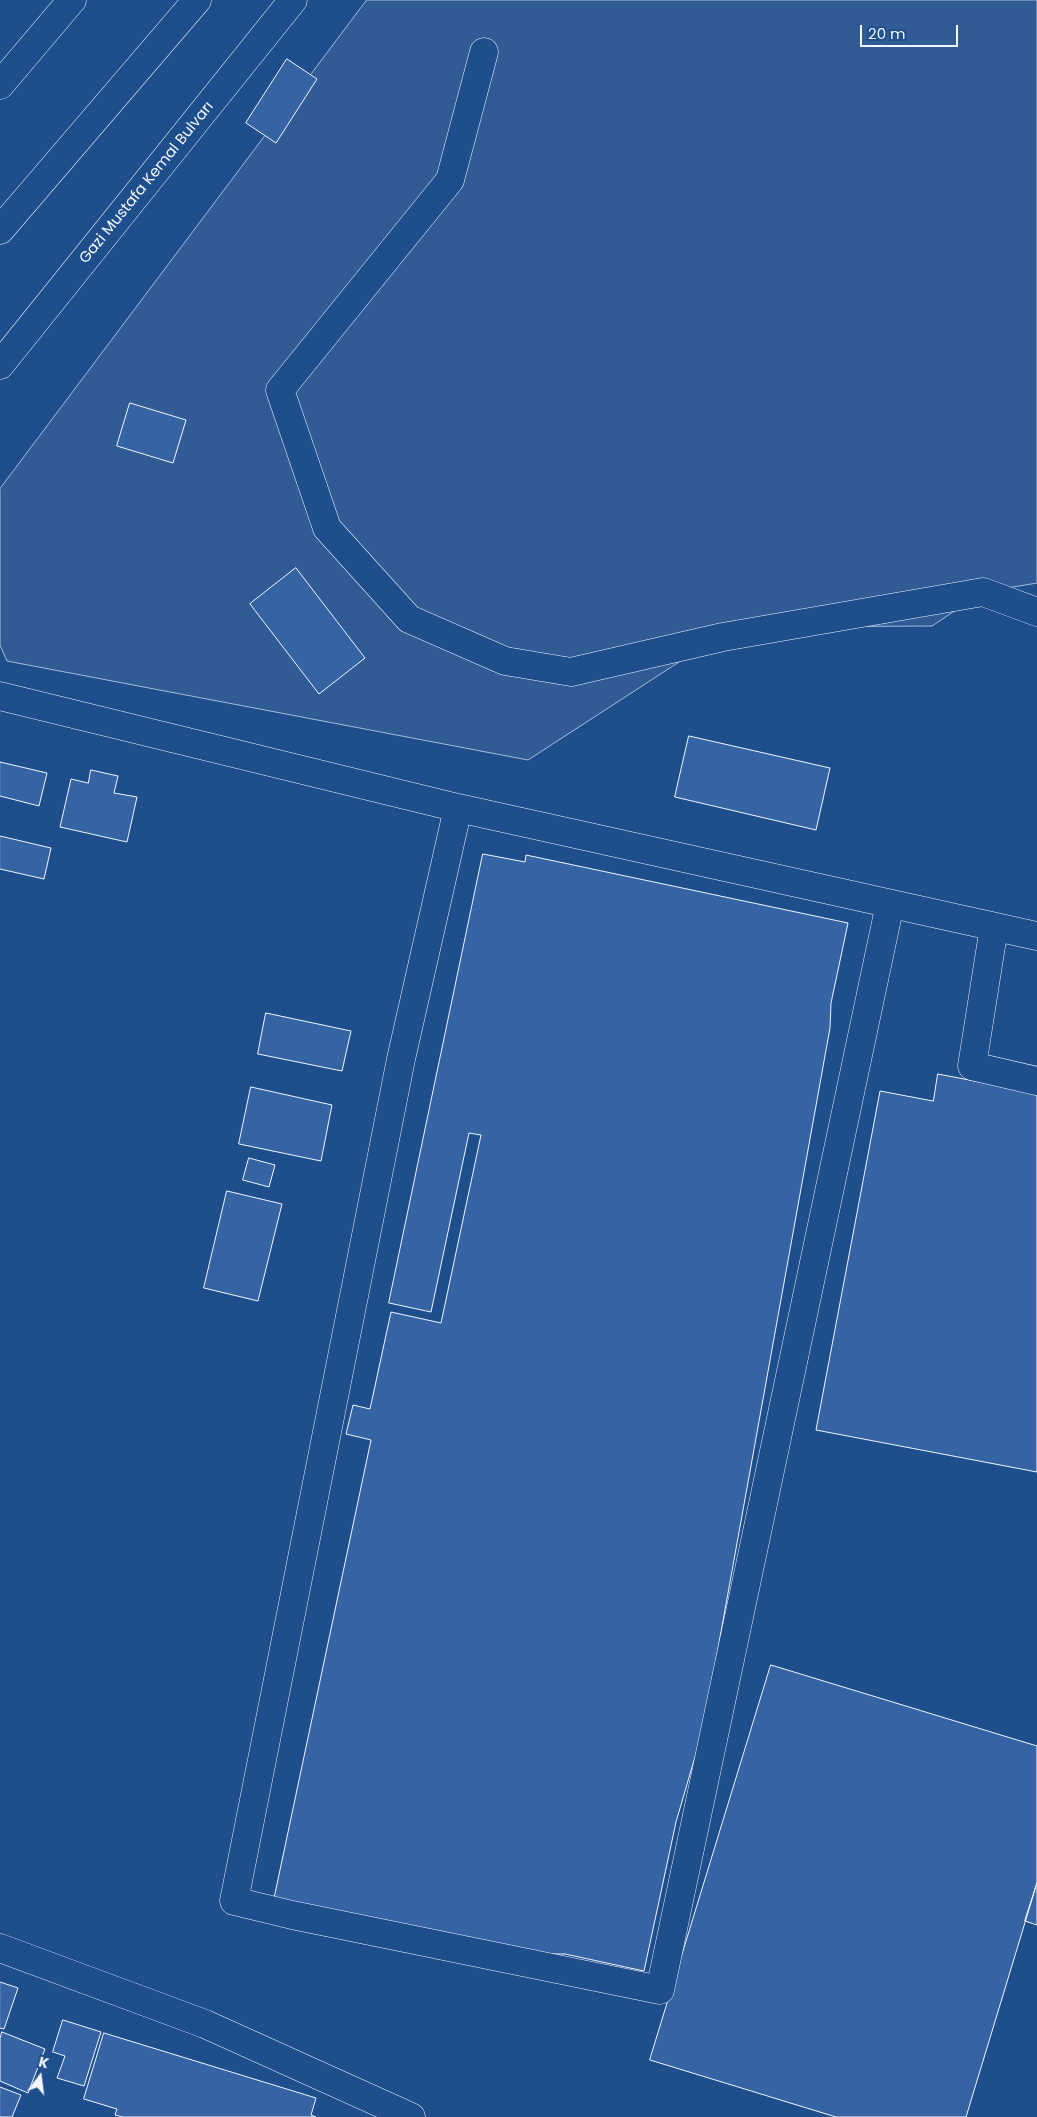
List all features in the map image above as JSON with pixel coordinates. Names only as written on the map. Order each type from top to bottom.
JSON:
[{"type":"main road","points":[[0,85],[72,0]]},
{"type":"main road","points":[[0,230],[197,0]]},
{"type":"main road","name":"Gazi Mustafa Kemal Bulvarı","points":[[0,365],[293,0]]},
{"type":"main road","points":[[484,52],[450,180],[280,390],[327,528],[409,619],[505,661],[571,672],[723,636],[983,592],[1037,612]]},
{"type":"main road","points":[[0,696],[458,808],[1037,936]]},
{"type":"main road","points":[[458,808],[401,1059],[234,1901],[660,1990],[890,904]]},
{"type":"main road","points":[[994,927],[972,1066],[1037,1082]]},
{"type":"main road","points":[[0,1948],[205,2024],[411,2117]]},
{"type":"shaded area","points":[[367,0],[1037,0],[1037,583],[983,592],[932,626],[733,627],[528,760],[7,661],[0,645],[0,489]]},
{"type":"building","points":[[287,59],[317,79],[276,143],[246,123]]},
{"type":"building","points":[[130,403],[186,420],[173,463],[117,446]]},
{"type":"building","points":[[296,568],[365,658],[319,694],[250,604]]},
{"type":"building","points":[[689,736],[830,768],[816,830],[675,797]]},
{"type":"building","points":[[0,762],[47,773],[39,806],[0,796]]},
{"type":"building","points":[[91,770],[118,776],[114,793],[137,797],[127,842],[60,827],[71,779],[88,783]]},
{"type":"building","points":[[0,836],[51,848],[44,879],[0,869]]},
{"type":"building","points":[[483,854],[525,862],[526,855],[848,923],[831,1003],[830,1028],[704,1726],[676,1822],[644,1971],[565,1954],[542,1954],[273,1903],[371,1440],[346,1434],[353,1405],[370,1409],[391,1312],[441,1323],[481,1135],[469,1133],[431,1312],[389,1303]]},
{"type":"building","points":[[266,1013],[351,1031],[342,1071],[258,1054]]},
{"type":"building","points":[[938,1074],[1037,1093],[1037,1472],[816,1430],[880,1091],[933,1101]]},
{"type":"building","points":[[251,1087],[332,1105],[321,1161],[239,1144]]},
{"type":"building","points":[[249,1158],[275,1165],[269,1187],[243,1180]]},
{"type":"building","points":[[227,1191],[282,1204],[258,1301],[204,1288]]},
{"type":"building","points":[[771,1665],[1037,1746],[1037,1883],[966,2117],[836,2117],[650,2060]]},
{"type":"building","points":[[1037,1883],[1037,1925],[1025,1921]]},
{"type":"building","points":[[0,1982],[18,1988],[4,2029],[0,2028]]},
{"type":"building","points":[[63,2020],[101,2032],[84,2086],[57,2078],[65,2056],[53,2052]]},
{"type":"building","points":[[2,2032],[45,2049],[28,2093],[0,2081],[0,2039]]},
{"type":"building","points":[[104,2033],[316,2098],[311,2115],[316,2117],[123,2117],[115,2115],[117,2109],[84,2099]]},
{"type":"building","points":[[0,2087],[21,2095],[12,2117],[0,2117]]}]
